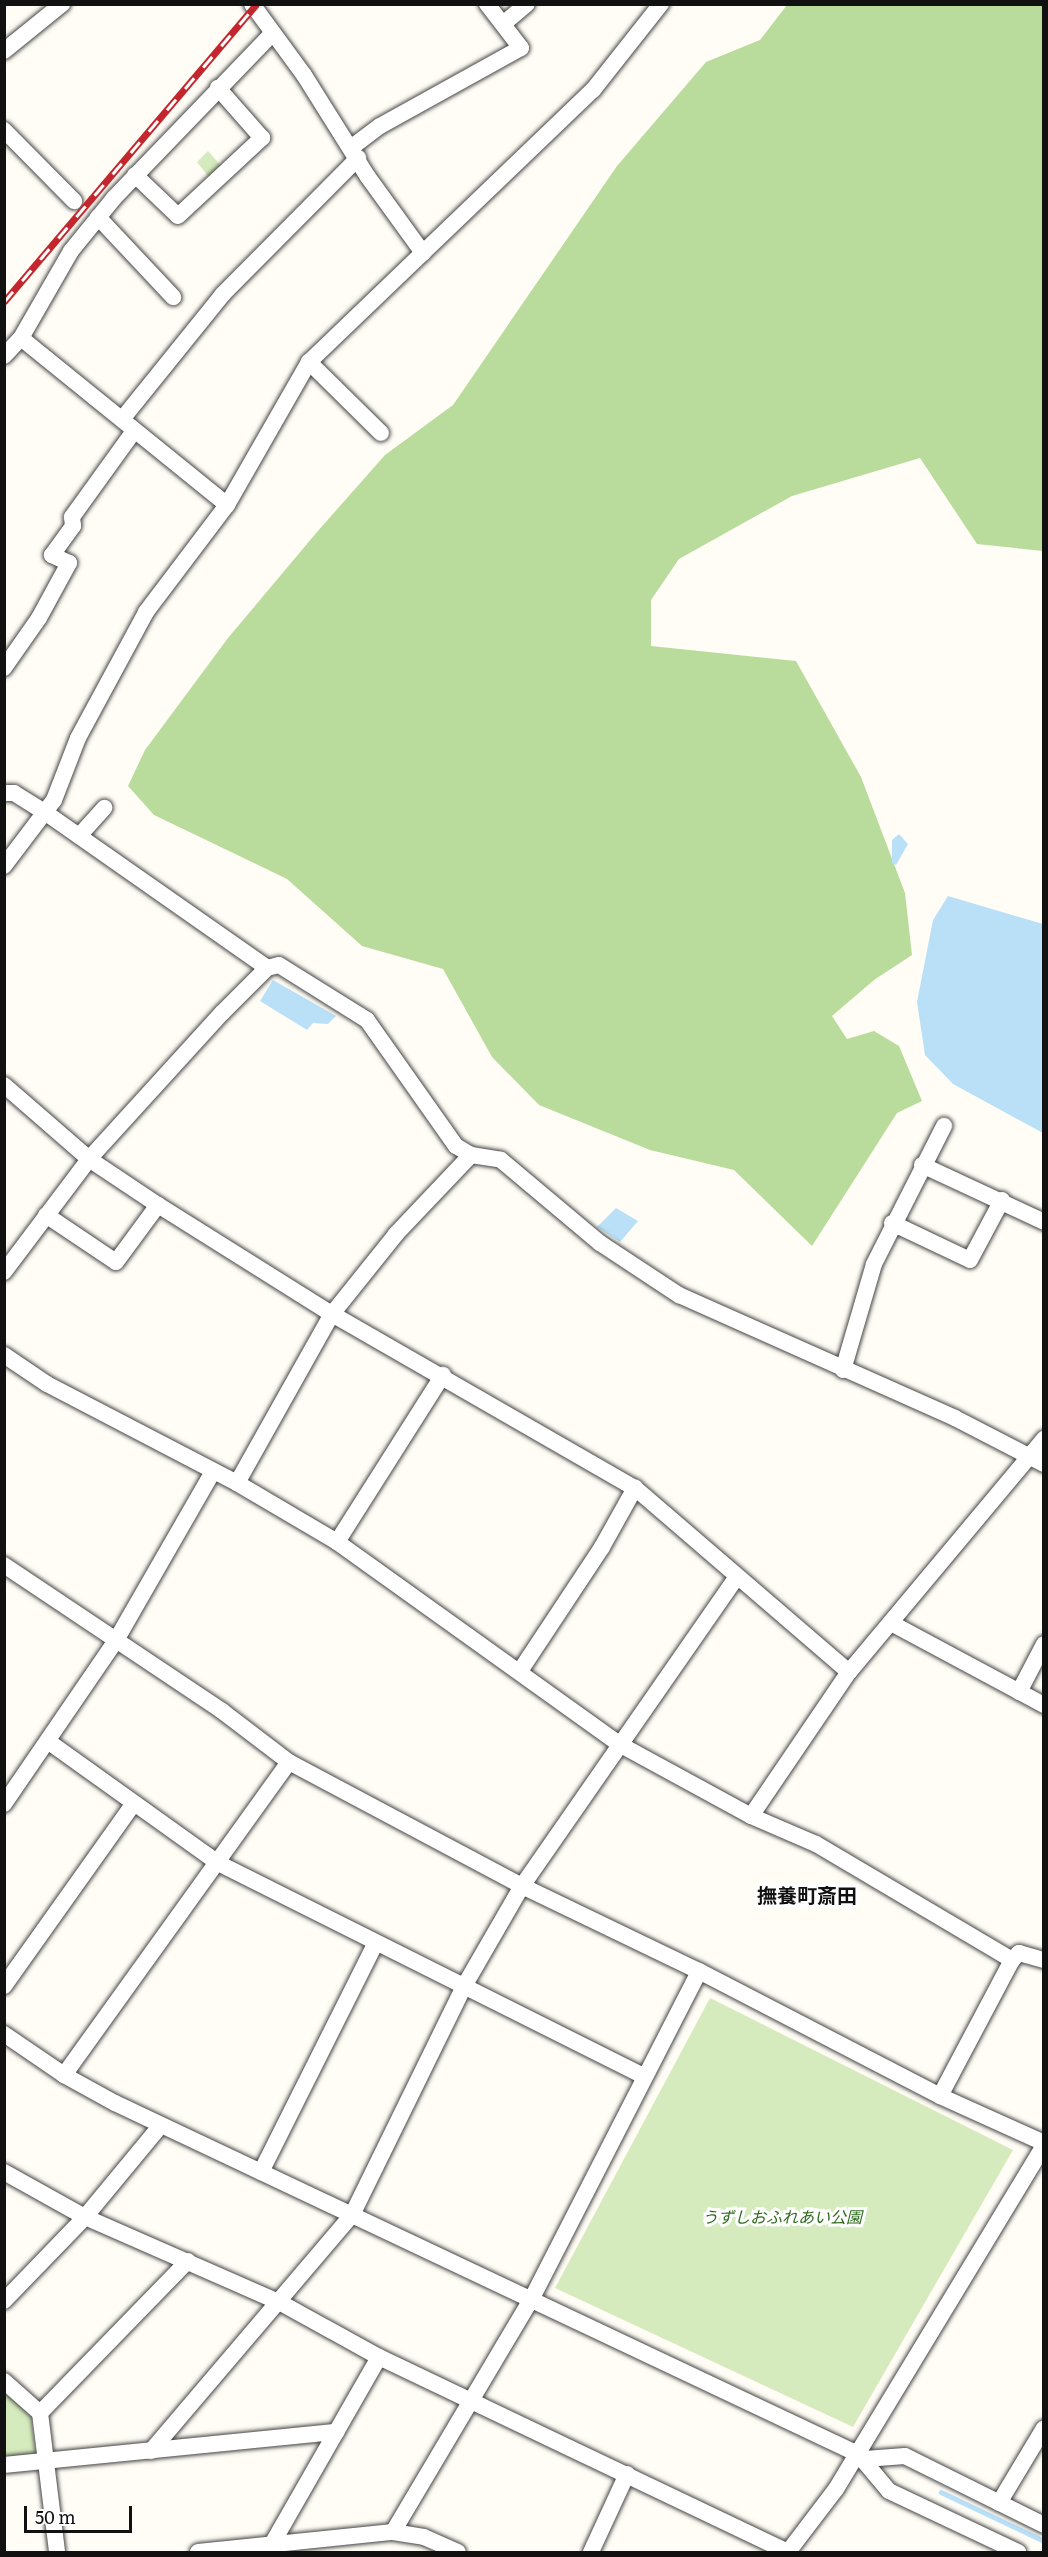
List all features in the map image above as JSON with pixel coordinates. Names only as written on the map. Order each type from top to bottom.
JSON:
[{"type":"street","points":[[4,51],[62,4]]},
{"type":"street","points":[[252,4],[272,35],[304,75],[423,254]]},
{"type":"street","points":[[123,418],[224,294],[355,152],[389,121],[521,48],[486,4]]},
{"type":"street","points":[[503,24],[527,4]]},
{"type":"street","points":[[4,867],[46,813],[78,738],[146,612],[226,505],[309,362],[593,90],[661,4]]},
{"type":"street","points":[[4,356],[21,338],[71,251],[98,217],[218,88],[272,35]]},
{"type":"street","points":[[135,175],[178,216],[262,138],[218,88]]},
{"type":"street","points":[[4,130],[74,201]]},
{"type":"street","points":[[98,217],[173,297]]},
{"type":"street","points":[[21,338],[123,418],[134,431],[226,505]]},
{"type":"street","points":[[309,362],[381,433]]},
{"type":"street","points":[[4,668],[39,618],[69,563],[52,555],[73,526],[72,518],[134,431]]},
{"type":"street","points":[[4,793],[14,793],[46,813],[267,968]]},
{"type":"street","points":[[79,836],[104,808]]},
{"type":"street","points":[[4,1272],[89,1159],[267,968],[279,965],[367,1020],[453,1143],[471,1155],[501,1160],[600,1243],[679,1295],[955,1418],[1036,1460]]},
{"type":"street","points":[[4,1085],[89,1159],[158,1205],[332,1314],[443,1375],[635,1488],[849,1672]]},
{"type":"street","points":[[843,1370],[874,1264],[892,1223],[944,1126]]},
{"type":"street","points":[[237,1483],[332,1314],[396,1234],[471,1155]]},
{"type":"street","points":[[922,1165],[1002,1200],[1044,1222]]},
{"type":"street","points":[[892,1223],[970,1260],[1002,1200]]},
{"type":"street","points":[[46,1215],[116,1262],[158,1205]]},
{"type":"street","points":[[4,1354],[47,1384],[212,1473],[237,1483],[337,1542],[619,1743],[751,1816],[816,1844],[1012,1960]]},
{"type":"street","points":[[337,1542],[443,1375]]},
{"type":"street","points":[[751,1816],[849,1672],[1036,1460],[1044,1439]]},
{"type":"street","points":[[4,1804],[49,1742],[115,1642],[212,1473]]},
{"type":"street","points":[[519,1671],[602,1547],[635,1488]]},
{"type":"street","points":[[4,1566],[115,1642],[222,1711],[289,1762],[522,1886],[699,1971],[940,2096],[1044,2144],[862,2457],[788,2553],[379,2357],[281,2303],[85,2217],[4,2172]]},
{"type":"street","points":[[151,2451],[281,2303],[352,2215],[463,1988],[522,1886],[619,1743],[737,1577]]},
{"type":"street","points":[[891,1623],[1044,1705]]},
{"type":"street","points":[[1019,1692],[1044,1644]]},
{"type":"street","points":[[49,1742],[218,1863],[375,1944],[644,2076]]},
{"type":"street","points":[[64,2075],[289,1762]]},
{"type":"street","points":[[4,1986],[134,1803]]},
{"type":"street","points":[[261,2172],[375,1944]]},
{"type":"street","points":[[940,2096],[1012,1960],[1019,1953],[1044,1960]]},
{"type":"street","points":[[393,2532],[531,2300],[699,1971]]},
{"type":"street","points":[[4,2034],[64,2075],[161,2126],[862,2457],[889,2491],[1018,2553]]},
{"type":"street","points":[[4,2301],[85,2217],[161,2126]]},
{"type":"street","points":[[40,2413],[188,2261]]},
{"type":"street","points":[[272,2544],[379,2357]]},
{"type":"street","points":[[4,2381],[40,2413],[57,2553]]},
{"type":"street","points":[[999,2504],[1044,2428]]},
{"type":"street","points":[[4,2465],[336,2432]]},
{"type":"street","points":[[862,2457],[905,2456],[999,2504],[1044,2524]]},
{"type":"street","points":[[591,2553],[627,2474]]},
{"type":"street","points":[[208,2552],[393,2532],[424,2537],[458,2553]]},
{"type":"green space","points":[[787,5],[1043,5],[1043,551],[977,544],[920,458],[792,496],[679,559],[651,600],[651,646],[796,661],[861,777],[905,893],[912,955],[874,980],[832,1016],[847,1039],[874,1031],[899,1046],[922,1101],[897,1113],[812,1246],[734,1170],[650,1150],[539,1105],[492,1057],[443,969],[362,946],[287,879],[154,815],[128,786],[145,750],[228,638],[317,532],[385,455],[453,405],[617,166],[706,62],[760,40]]},
{"type":"green space","points":[[208,151],[224,169],[211,180],[197,162]]},
{"type":"green space","name":"うずしおふれあい公園","points":[[710,1998],[1013,2150],[853,2427],[555,2288]]},
{"type":"green space","points":[[4,2392],[31,2417],[35,2454],[5,2457]]},
{"type":"water","points":[[899,834],[908,844],[896,865],[892,863],[892,840]]},
{"type":"water","points":[[948,896],[1043,924],[1043,1133],[953,1084],[925,1055],[917,1002],[933,920]]},
{"type":"water","points":[[273,980],[336,1016],[328,1024],[313,1023],[307,1030],[260,1001]]},
{"type":"water","points":[[616,1208],[638,1221],[620,1242],[597,1227]]},
{"type":"waterway","points":[[941,2492],[1044,2541]]},
{"type":"railway","points":[[4,302],[257,4]]},
{"type":"district","name":"撫養町斎田","points":[[807,1894]]}]
